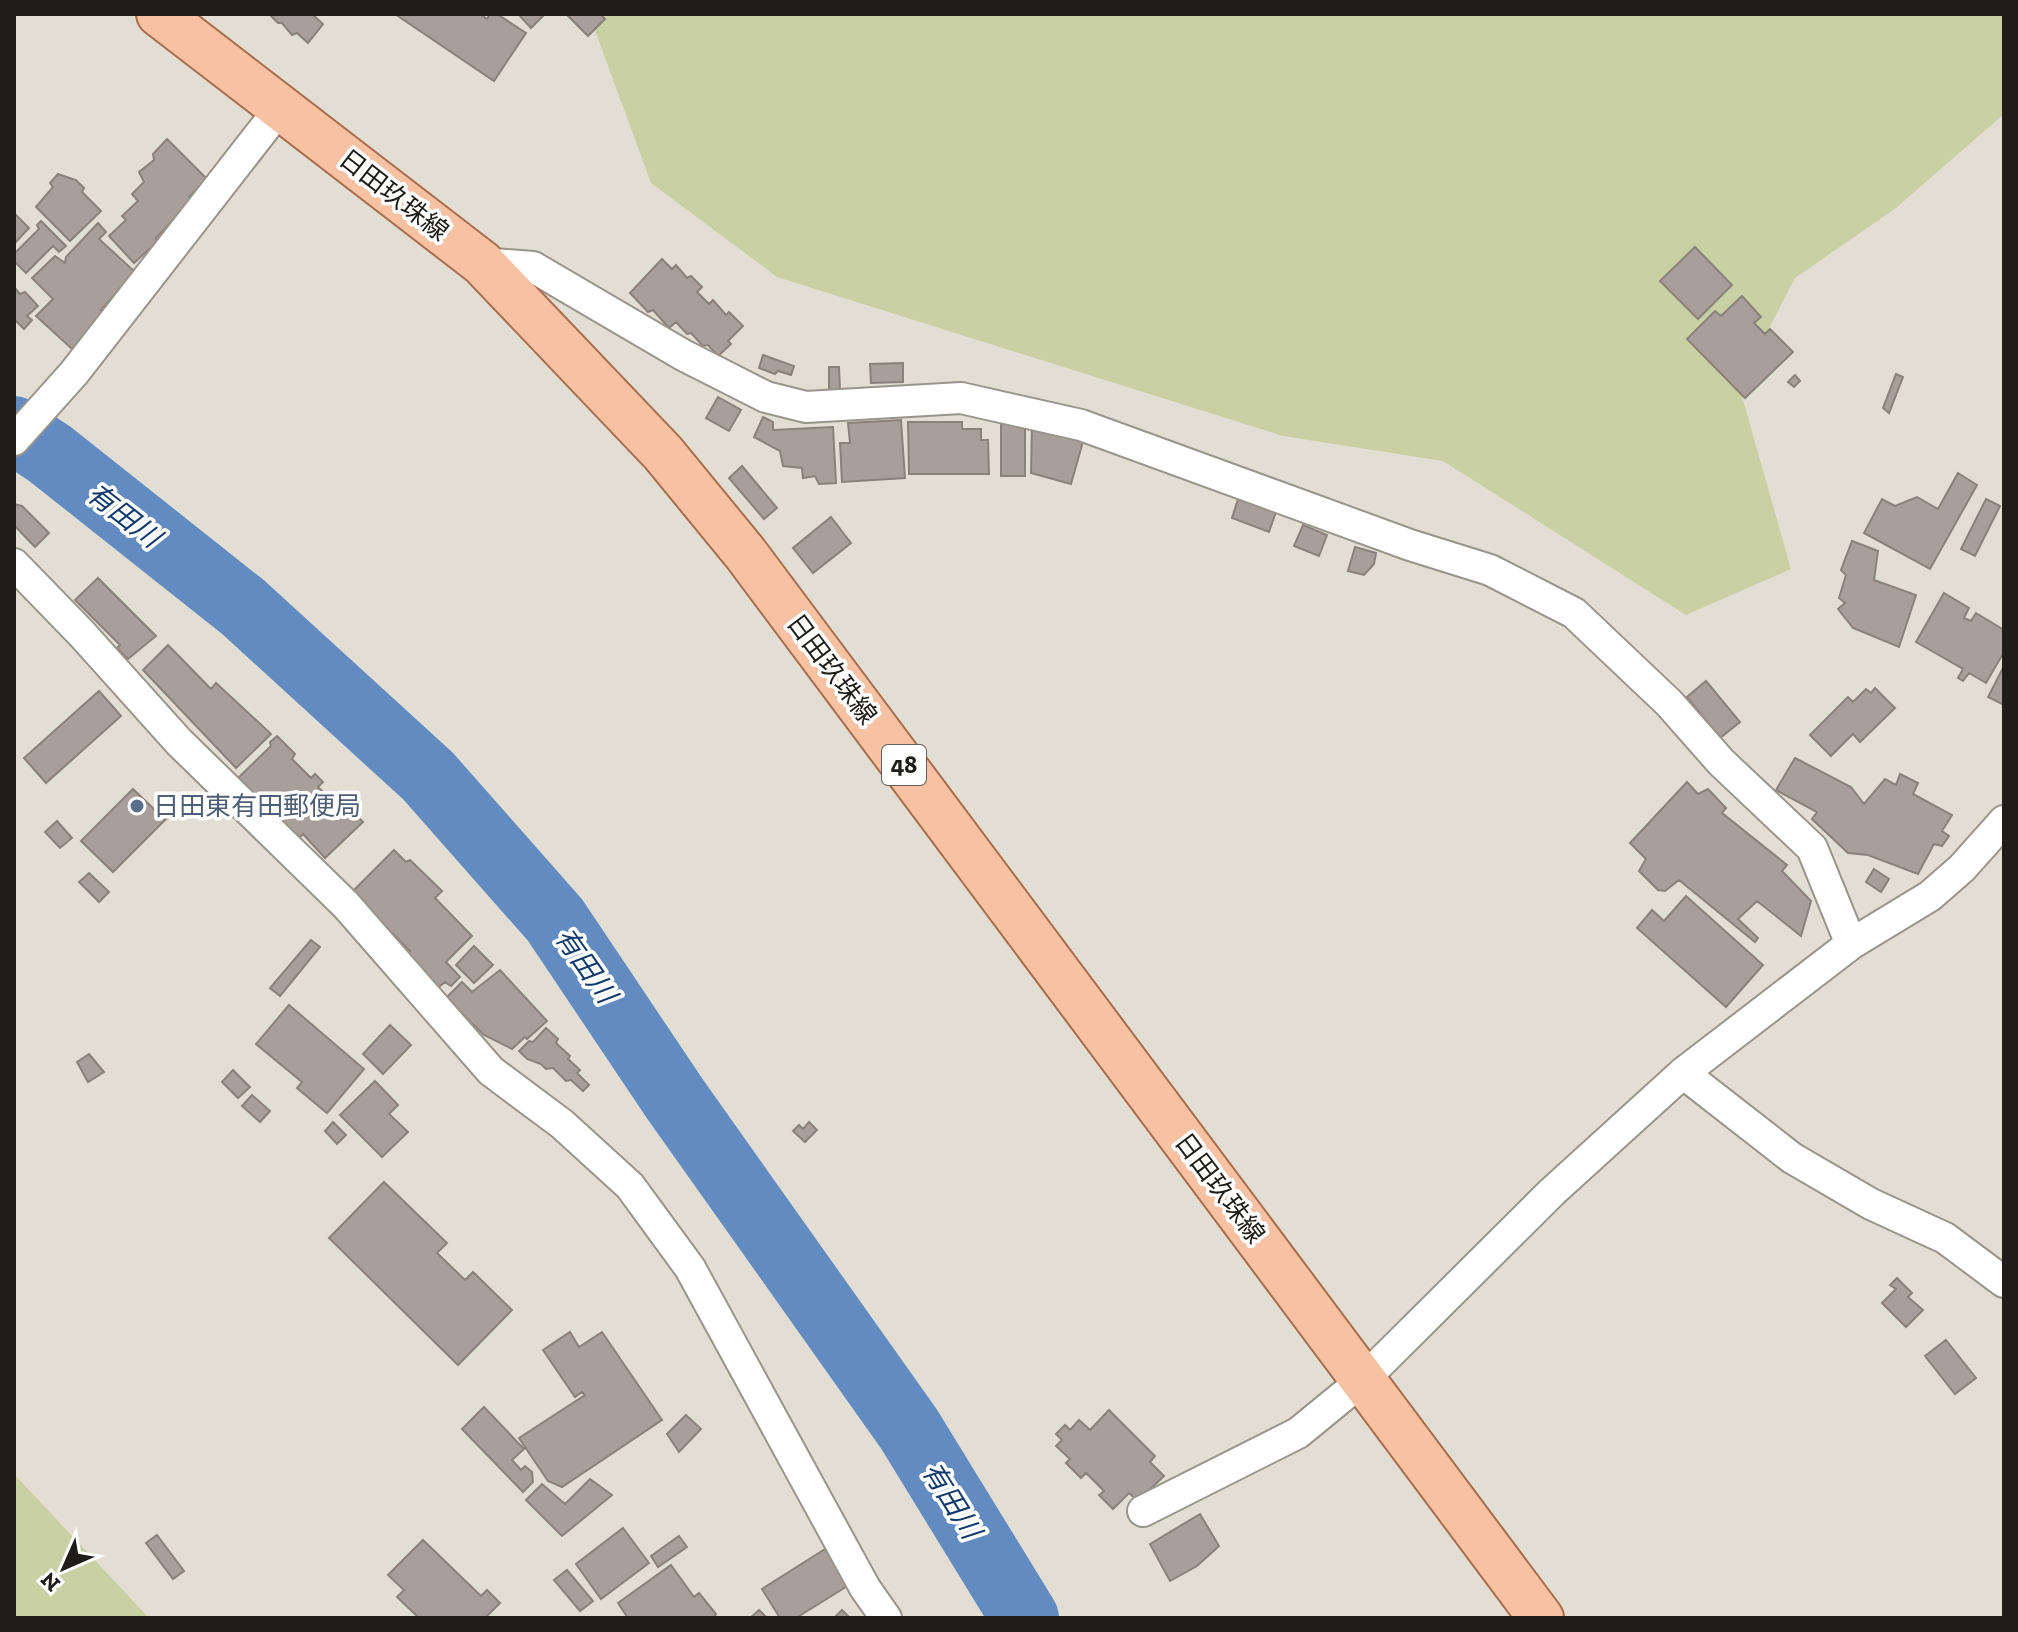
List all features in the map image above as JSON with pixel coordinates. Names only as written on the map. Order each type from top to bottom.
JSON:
[{"type":"main road","name":"日田玖珠線","points":[[159,14],[482,263],[663,453],[745,553],[1541,1618]]},
{"type":"street","points":[[14,440],[74,373],[281,107]]},
{"type":"street","points":[[482,263],[533,267],[683,355],[766,397],[806,407],[961,398],[1081,425],[1410,545],[1490,570],[1574,613],[1669,703],[1721,762],[1812,848],[1851,944]]},
{"type":"street","points":[[14,564],[179,742],[346,905],[491,1071],[562,1124],[630,1186],[690,1268],[865,1588],[886,1618]]},
{"type":"street","points":[[1143,1511],[1298,1433],[1364,1379],[1552,1192],[1683,1073],[1851,944],[1930,896],[1962,868],[2004,821]]},
{"type":"street","points":[[1683,1073],[1792,1158],[1871,1204],[1945,1238],[2004,1282]]},
{"type":"green space","points":[[589,14],[2004,14],[2004,114],[1896,208],[1795,278],[1739,386],[1791,569],[1686,615],[1443,461],[1283,436],[777,277],[651,183]]},
{"type":"green space","points":[[14,1474],[149,1618],[14,1618]]},
{"type":"building","points":[[269,14],[312,14],[323,24],[308,43],[297,33],[292,35]]},
{"type":"building","points":[[395,14],[480,14],[487,19],[490,14],[497,14],[526,33],[494,81]]},
{"type":"building","points":[[518,14],[545,14],[531,28]]},
{"type":"building","points":[[566,14],[600,14],[605,19],[588,36]]},
{"type":"building","points":[[167,139],[207,179],[156,238],[157,242],[134,263],[109,236],[126,220],[122,216],[138,201],[132,194],[144,182],[139,172],[154,160],[153,154]]},
{"type":"building","points":[[58,174],[76,180],[84,188],[82,192],[101,211],[70,241],[36,207],[53,187],[50,183]]},
{"type":"building","points":[[14,213],[29,228],[14,244]]},
{"type":"building","points":[[41,221],[66,246],[59,252],[53,246],[26,273],[14,261],[14,254],[39,229],[37,225]]},
{"type":"building","points":[[98,223],[106,232],[99,239],[135,272],[101,310],[101,322],[72,349],[36,316],[53,299],[32,278],[55,256],[65,263],[66,257]]},
{"type":"building","points":[[1695,247],[1732,285],[1698,319],[1660,281]]},
{"type":"building","points":[[662,259],[672,269],[676,265],[687,278],[691,276],[702,287],[697,292],[709,304],[713,300],[726,315],[729,312],[743,326],[718,356],[708,345],[703,346],[691,333],[687,334],[676,322],[669,328],[653,310],[648,312],[630,293]]},
{"type":"building","points":[[14,287],[20,294],[25,292],[38,306],[27,316],[32,320],[24,329],[14,319]]},
{"type":"building","points":[[1742,296],[1761,317],[1754,323],[1765,334],[1770,329],[1793,352],[1745,398],[1687,339],[1715,311],[1721,316]]},
{"type":"building","points":[[763,355],[794,366],[791,375],[778,371],[775,374],[759,368]]},
{"type":"building","points":[[903,363],[903,382],[871,383],[870,364]]},
{"type":"building","points":[[829,367],[839,367],[840,390],[829,391]]},
{"type":"building","points":[[1896,374],[1903,377],[1889,413],[1883,408]]},
{"type":"building","points":[[1795,375],[1800,381],[1794,387],[1788,382]]},
{"type":"building","points":[[718,397],[741,410],[729,431],[706,418]]},
{"type":"building","points":[[763,417],[773,422],[773,430],[833,427],[836,483],[819,484],[815,476],[803,478],[802,468],[783,466],[780,451],[754,437]]},
{"type":"building","points":[[901,420],[905,478],[842,482],[840,443],[850,443],[848,423]]},
{"type":"building","points":[[908,422],[962,422],[962,429],[981,429],[981,440],[988,440],[989,474],[909,474]]},
{"type":"building","points":[[1032,423],[1084,438],[1071,484],[1031,473]]},
{"type":"building","points":[[1001,424],[1025,425],[1025,476],[1001,476]]},
{"type":"building","points":[[742,466],[777,508],[764,519],[729,478]]},
{"type":"building","points":[[1958,473],[1977,485],[1930,569],[1864,533],[1882,499],[1895,506],[1917,497],[1938,509]]},
{"type":"building","points":[[1240,493],[1278,506],[1269,532],[1232,518]]},
{"type":"building","points":[[1986,499],[2000,506],[1975,556],[1961,549]]},
{"type":"building","points":[[14,504],[22,506],[49,533],[35,547],[14,525]]},
{"type":"building","points":[[831,517],[851,543],[813,573],[793,548]]},
{"type":"building","points":[[1303,525],[1327,535],[1319,556],[1294,546]]},
{"type":"building","points":[[1852,541],[1878,551],[1874,580],[1916,595],[1899,647],[1853,628],[1838,609],[1845,603],[1839,598],[1846,575],[1841,570]]},
{"type":"building","points":[[1355,547],[1376,553],[1374,564],[1364,575],[1348,571]]},
{"type":"building","points":[[98,578],[156,636],[128,659],[117,648],[120,645],[75,600]]},
{"type":"building","points":[[1944,593],[1969,608],[1964,618],[1971,621],[1976,613],[2004,630],[2004,652],[1986,683],[1969,673],[1963,681],[1958,678],[1963,669],[1916,642]]},
{"type":"building","points":[[168,645],[211,689],[216,683],[271,734],[236,768],[143,670]]},
{"type":"building","points":[[2004,666],[2004,705],[1988,697]]},
{"type":"building","points":[[1706,681],[1740,722],[1720,738],[1687,697]]},
{"type":"building","points":[[1875,688],[1895,708],[1860,742],[1853,734],[1831,756],[1810,735],[1848,697],[1853,702],[1866,689],[1871,693]]},
{"type":"building","points":[[99,691],[121,716],[46,783],[24,758]]},
{"type":"building","points":[[277,736],[295,754],[292,759],[311,778],[315,774],[323,782],[318,787],[333,802],[338,796],[363,822],[325,858],[303,834],[298,839],[238,778],[271,746],[270,742]]},
{"type":"building","points":[[1795,758],[1851,787],[1864,804],[1885,779],[1896,785],[1900,774],[1918,783],[1913,794],[1952,815],[1942,831],[1949,836],[1942,846],[1934,844],[1918,874],[1868,855],[1848,853],[1812,819],[1817,812],[1776,790]]},
{"type":"building","points":[[1687,782],[1698,794],[1708,789],[1726,808],[1722,813],[1787,865],[1782,871],[1811,901],[1801,936],[1757,901],[1738,919],[1758,938],[1755,942],[1679,880],[1665,891],[1658,890],[1639,871],[1646,859],[1630,843]]},
{"type":"building","points":[[133,789],[157,812],[163,806],[171,814],[113,872],[81,841]]},
{"type":"building","points":[[57,821],[72,838],[60,848],[45,832]]},
{"type":"building","points":[[394,850],[406,862],[410,860],[442,891],[435,898],[472,936],[446,962],[460,977],[451,986],[445,982],[439,987],[408,956],[410,951],[352,892]]},
{"type":"building","points":[[1874,869],[1889,879],[1881,892],[1866,882]]},
{"type":"building","points":[[89,873],[109,892],[99,902],[79,882]]},
{"type":"building","points":[[1686,896],[1763,965],[1726,1007],[1637,928],[1652,910],[1664,921]]},
{"type":"building","points":[[311,940],[320,947],[280,996],[270,988]]},
{"type":"building","points":[[474,946],[493,965],[474,983],[456,965]]},
{"type":"building","points":[[500,970],[547,1021],[512,1049],[484,1035],[446,998],[462,982],[472,992]]},
{"type":"building","points":[[289,1005],[364,1069],[327,1113],[297,1088],[302,1082],[256,1044]]},
{"type":"building","points":[[390,1025],[411,1045],[383,1074],[363,1054]]},
{"type":"building","points":[[546,1028],[558,1039],[556,1043],[570,1056],[568,1059],[580,1070],[577,1073],[589,1085],[583,1091],[571,1080],[566,1081],[553,1068],[546,1069],[519,1051]]},
{"type":"building","points":[[89,1054],[104,1072],[88,1082],[77,1062]]},
{"type":"building","points":[[233,1070],[250,1087],[238,1098],[222,1082]]},
{"type":"building","points":[[375,1081],[398,1105],[389,1114],[408,1132],[382,1157],[340,1115]]},
{"type":"building","points":[[252,1095],[270,1111],[260,1122],[242,1106]]},
{"type":"building","points":[[333,1122],[346,1135],[337,1144],[325,1131]]},
{"type":"building","points":[[809,1122],[817,1130],[805,1142],[793,1131],[799,1125],[803,1129]]},
{"type":"building","points":[[384,1182],[447,1243],[437,1253],[465,1280],[473,1272],[512,1310],[458,1365],[329,1238]]},
{"type":"building","points":[[1897,1278],[1912,1293],[1908,1297],[1923,1310],[1906,1327],[1882,1303],[1896,1289],[1890,1285]]},
{"type":"building","points":[[570,1332],[579,1347],[602,1332],[662,1420],[562,1487],[548,1481],[519,1438],[585,1395],[582,1392],[575,1397],[543,1350]]},
{"type":"building","points":[[1946,1340],[1976,1378],[1955,1394],[1925,1356]]},
{"type":"building","points":[[484,1407],[524,1449],[512,1460],[521,1470],[525,1466],[532,1472],[533,1482],[523,1492],[462,1429]]},
{"type":"building","points":[[1109,1410],[1155,1456],[1150,1462],[1164,1476],[1138,1501],[1129,1493],[1113,1509],[1099,1495],[1104,1491],[1086,1473],[1081,1478],[1066,1463],[1070,1459],[1056,1446],[1062,1440],[1056,1434],[1065,1425],[1070,1430],[1079,1420],[1090,1430]]},
{"type":"building","points":[[686,1415],[701,1429],[679,1452],[667,1434]]},
{"type":"building","points":[[590,1479],[612,1495],[562,1536],[526,1500],[542,1484],[565,1504]]},
{"type":"building","points":[[1200,1514],[1219,1546],[1197,1566],[1170,1581],[1150,1544]]},
{"type":"building","points":[[623,1528],[649,1563],[601,1599],[576,1564]]},
{"type":"building","points":[[157,1535],[184,1571],[173,1579],[146,1543]]},
{"type":"building","points":[[679,1536],[687,1547],[658,1567],[651,1556]]},
{"type":"building","points":[[423,1540],[481,1596],[487,1590],[500,1603],[485,1618],[419,1618],[397,1597],[404,1590],[388,1575]]},
{"type":"building","points":[[825,1549],[849,1585],[796,1618],[780,1618],[762,1589]]},
{"type":"building","points":[[671,1565],[694,1597],[699,1593],[716,1614],[713,1618],[628,1618],[618,1603]]},
{"type":"building","points":[[567,1570],[593,1601],[580,1611],[554,1580]]},
{"type":"building","points":[[759,1610],[767,1618],[750,1618]]},
{"type":"building","points":[[842,1610],[850,1618],[834,1618]]},
{"type":"waterway","name":"有田川","points":[[14,430],[50,454],[243,607],[428,776],[555,920],[675,1099],[909,1429],[1025,1618]]},
{"type":"place","name":"日田東有田郵便局","points":[[137,806]]}]
